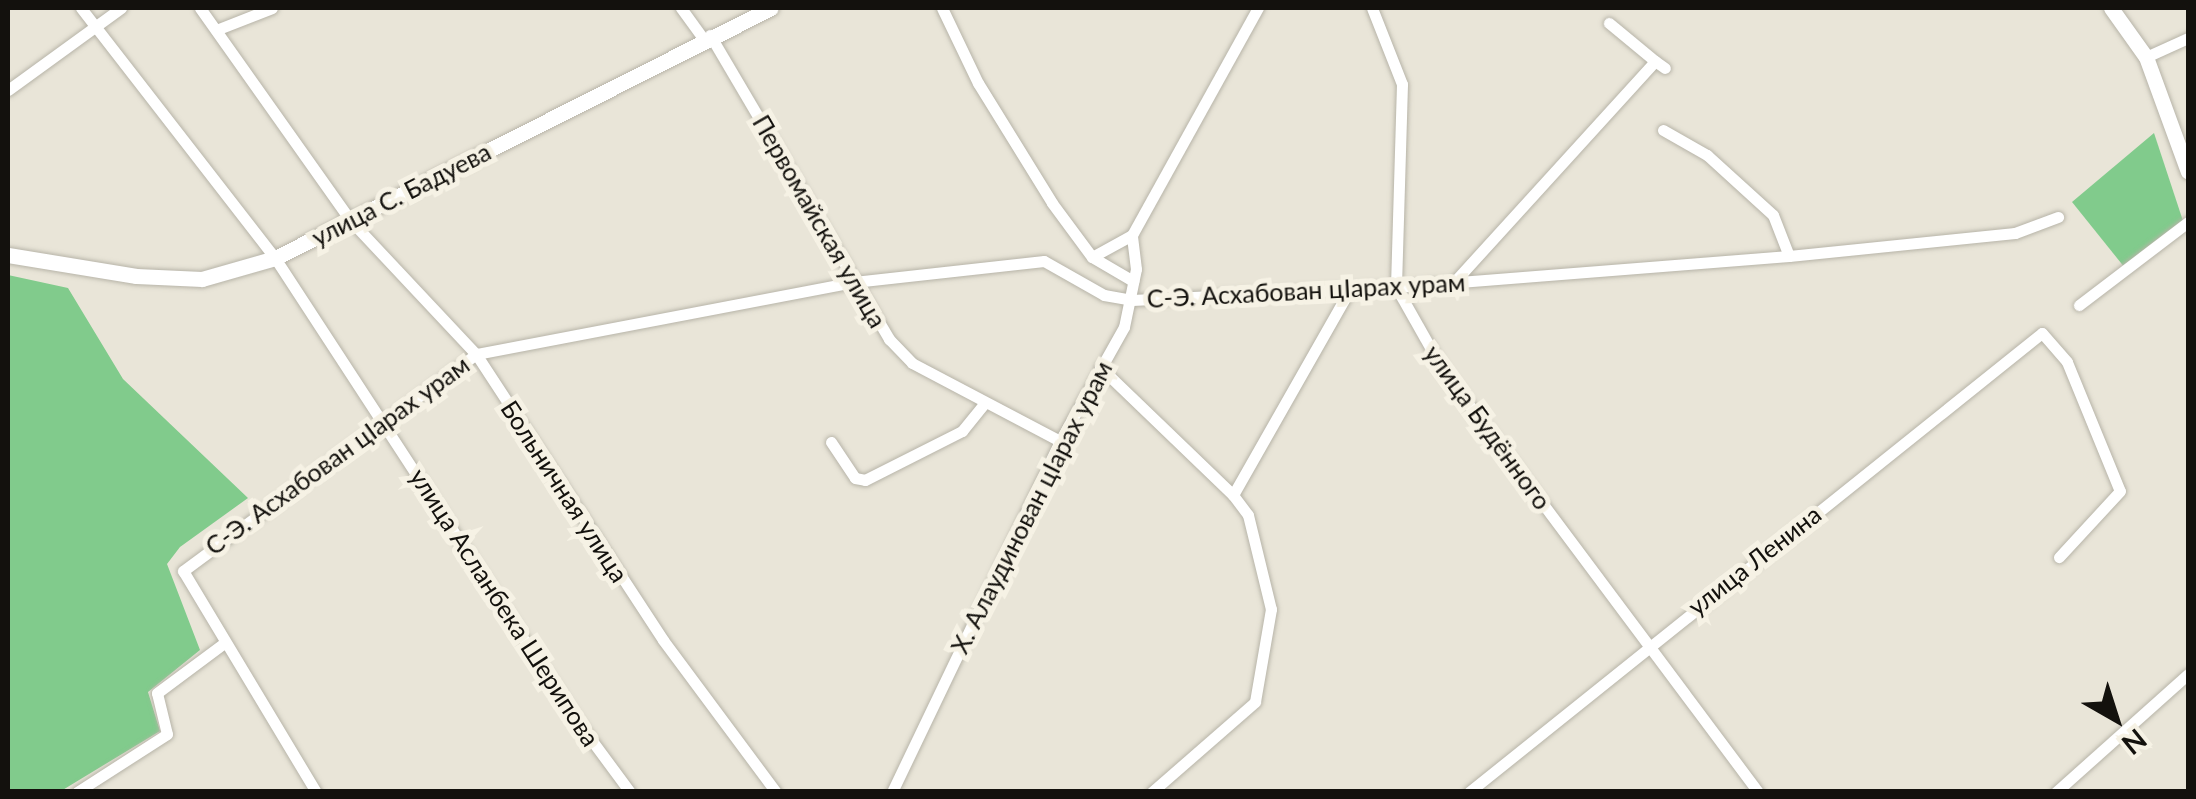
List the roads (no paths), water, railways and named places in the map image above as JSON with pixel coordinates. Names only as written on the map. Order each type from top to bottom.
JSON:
[{"type":"main road","name":"улица С. Бадуева","points":[[8,255],[136,276],[202,278],[275,258],[706,36],[771,8]]},
{"type":"main road","points":[[2111,8],[2146,57],[2188,172]]},
{"type":"street","name":"улица Асланбека Шерипова","points":[[81,8],[275,258],[630,792]]},
{"type":"street","points":[[8,90],[121,8]]},
{"type":"street","name":"Больничная улица","points":[[200,8],[351,221],[476,354],[663,640],[776,792]]},
{"type":"street","points":[[216,30],[272,8]]},
{"type":"street","name":"Первомайская улица","points":[[681,8],[706,36],[854,282],[912,363],[983,405],[1060,441]]},
{"type":"street","points":[[942,8],[1020,156],[1092,257],[1132,281]]},
{"type":"street","name":"Х. Алаудинован цIарах урам","points":[[892,792],[1132,300],[1132,235],[1258,8]]},
{"type":"street","points":[[1372,8],[1402,84],[1396,288]]},
{"type":"street","points":[[1455,281],[1660,65],[1609,23]]},
{"type":"street","points":[[2146,57],[2188,38]]},
{"type":"street","points":[[1663,130],[1707,155],[1773,215],[1790,256]]},
{"type":"street","name":"С-Э. Асхабован цIарах урам","points":[[224,643],[191,590],[186,564],[476,354],[854,282],[1044,260],[1104,295],[1132,300],[1396,288],[1790,256],[2015,232],[2058,217]]},
{"type":"street","points":[[2079,305],[2188,222]]},
{"type":"street","points":[[1092,257],[1132,235]]},
{"type":"street","points":[[1234,494],[1350,288]]},
{"type":"street","name":"улица Будённого","points":[[1396,288],[1443,370],[1758,792]]},
{"type":"street","name":"улица Ленина","points":[[1469,792],[1648,644],[2042,332],[2067,362],[2120,491],[2059,557]]},
{"type":"street","points":[[1100,367],[1234,494],[1248,515],[1271,609],[1256,702],[1152,792]]},
{"type":"street","points":[[830,442],[854,478],[865,480],[962,431],[983,405]]},
{"type":"street","points":[[78,792],[167,734],[157,693],[224,643],[316,792]]},
{"type":"street","points":[[2056,792],[2188,674]]}]
